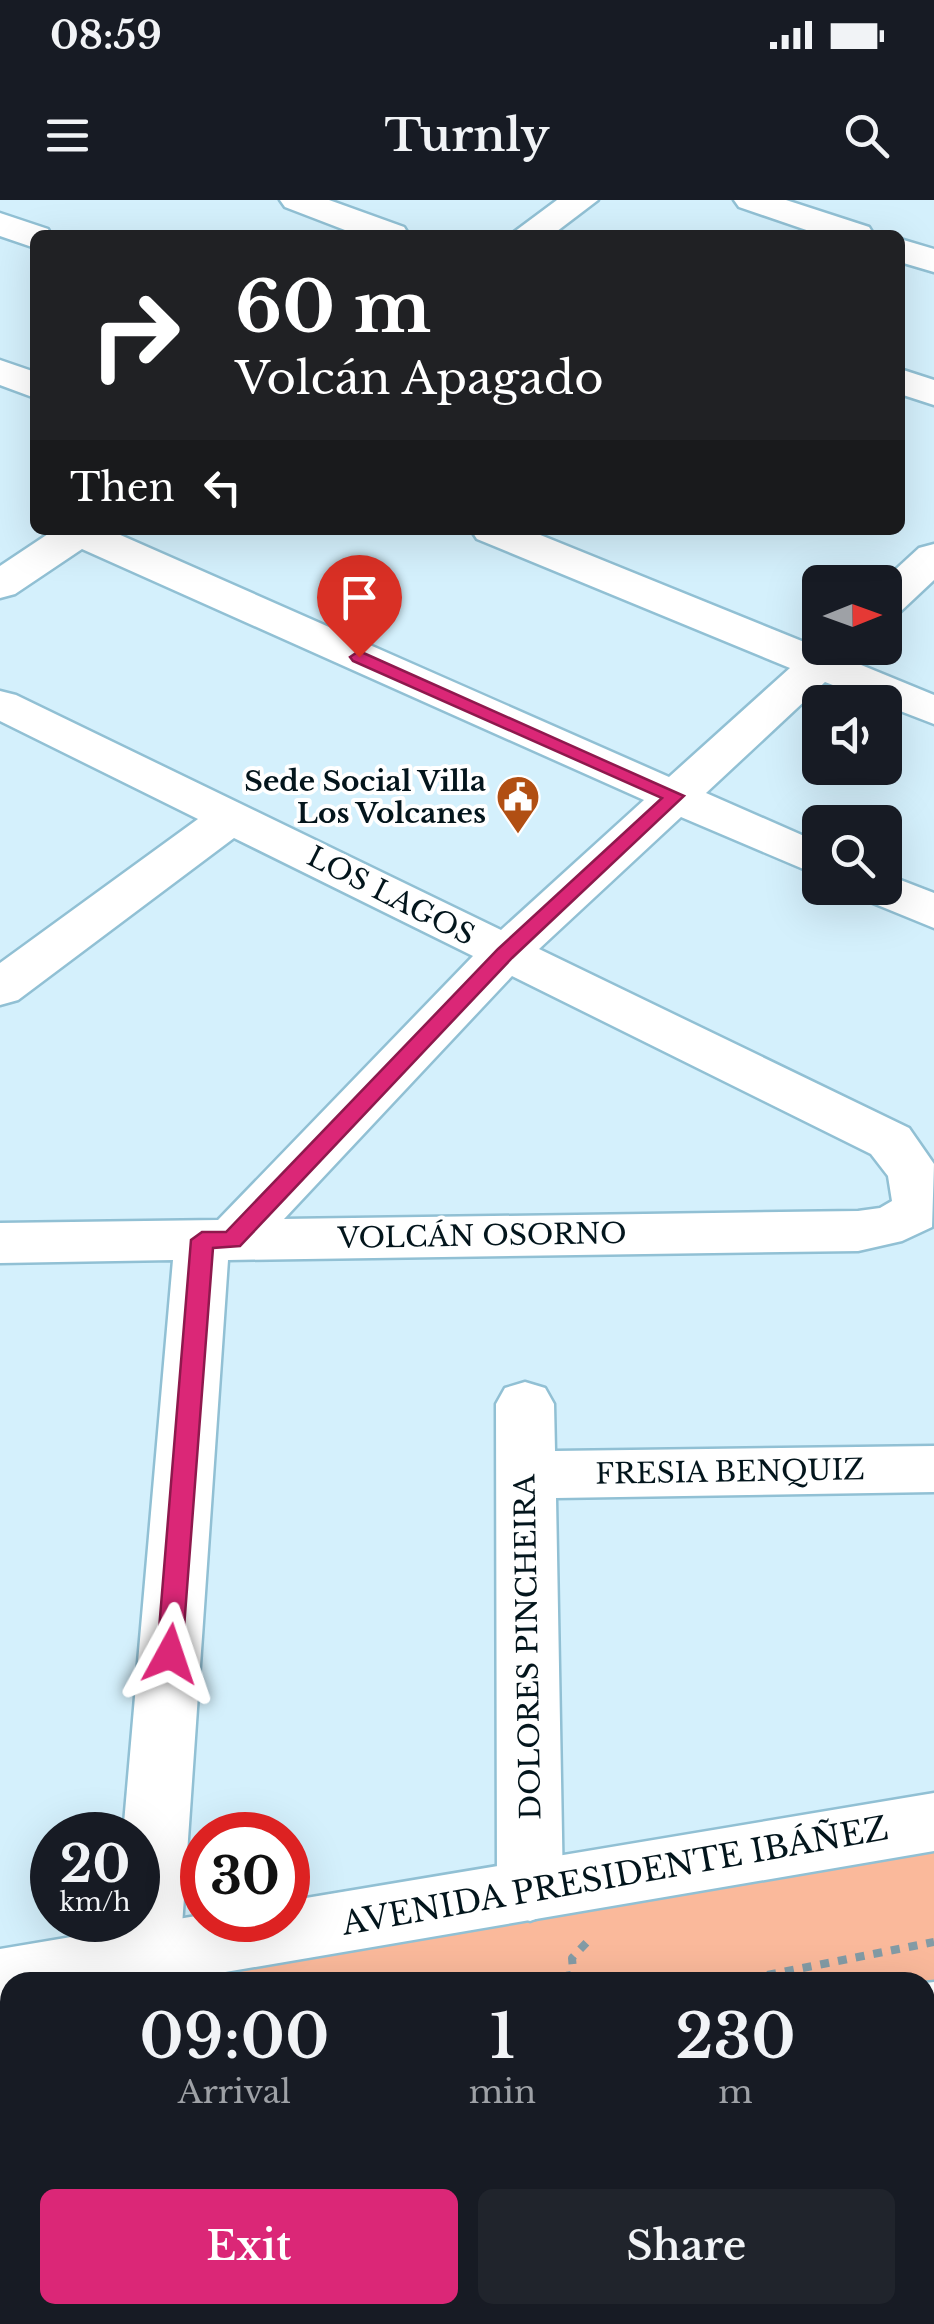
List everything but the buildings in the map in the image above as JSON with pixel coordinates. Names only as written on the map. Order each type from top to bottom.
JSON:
[{"type":"street","points":[[297,200],[378,230]]},
{"type":"street","points":[[535,230],[580,200]]},
{"type":"street","points":[[751,200],[841,230]]},
{"type":"street","points":[[0,224],[30,235]]},
{"type":"street","points":[[905,252],[934,261]]},
{"type":"street","points":[[0,371],[30,384]]},
{"type":"street","points":[[905,383],[934,393]]},
{"type":"street","points":[[905,529],[934,540]]},
{"type":"street","points":[[11,565],[73,535]]},
{"type":"street","points":[[90,535],[802,853]]},
{"type":"street","points":[[505,535],[802,646]]},
{"type":"street","points":[[902,587],[934,558]]},
{"type":"street","points":[[146,1955],[217,1240],[505,953],[818,665]]},
{"type":"street","points":[[845,665],[934,711]]},
{"type":"street","name":"LOS LAGOS","points":[[6,713],[233,816],[890,1141],[925,1170],[931,1182]]},
{"type":"street","points":[[0,988],[233,816]]},
{"type":"street","points":[[902,898],[934,912]]},
{"type":"street","name":"VOLCÁN OSORNO","points":[[0,1243],[858,1231],[895,1228],[920,1218],[930,1208],[934,1196],[931,1182]]},
{"type":"street","name":"DOLORES PINCHEIRA","points":[[525,1404],[530,1891]]},
{"type":"street","name":"FRESIA BENQUIZ","points":[[526,1475],[934,1469]]},
{"type":"street","name":"AVENIDA PRESIDENTE IBÁÑEZ","points":[[47,1972],[934,1822]]},
{"type":"path","points":[[782,1972],[934,1942]]},
{"type":"shaded area","points":[[934,1843],[934,1972],[176,1972]]},
{"type":"place","name":"Sede Social Villa Los Volcanes","points":[[518,835]]},
{"type":"route","points":[[170,1654],[202,1240],[232,1240],[505,953],[675,796],[359,657]]}]
